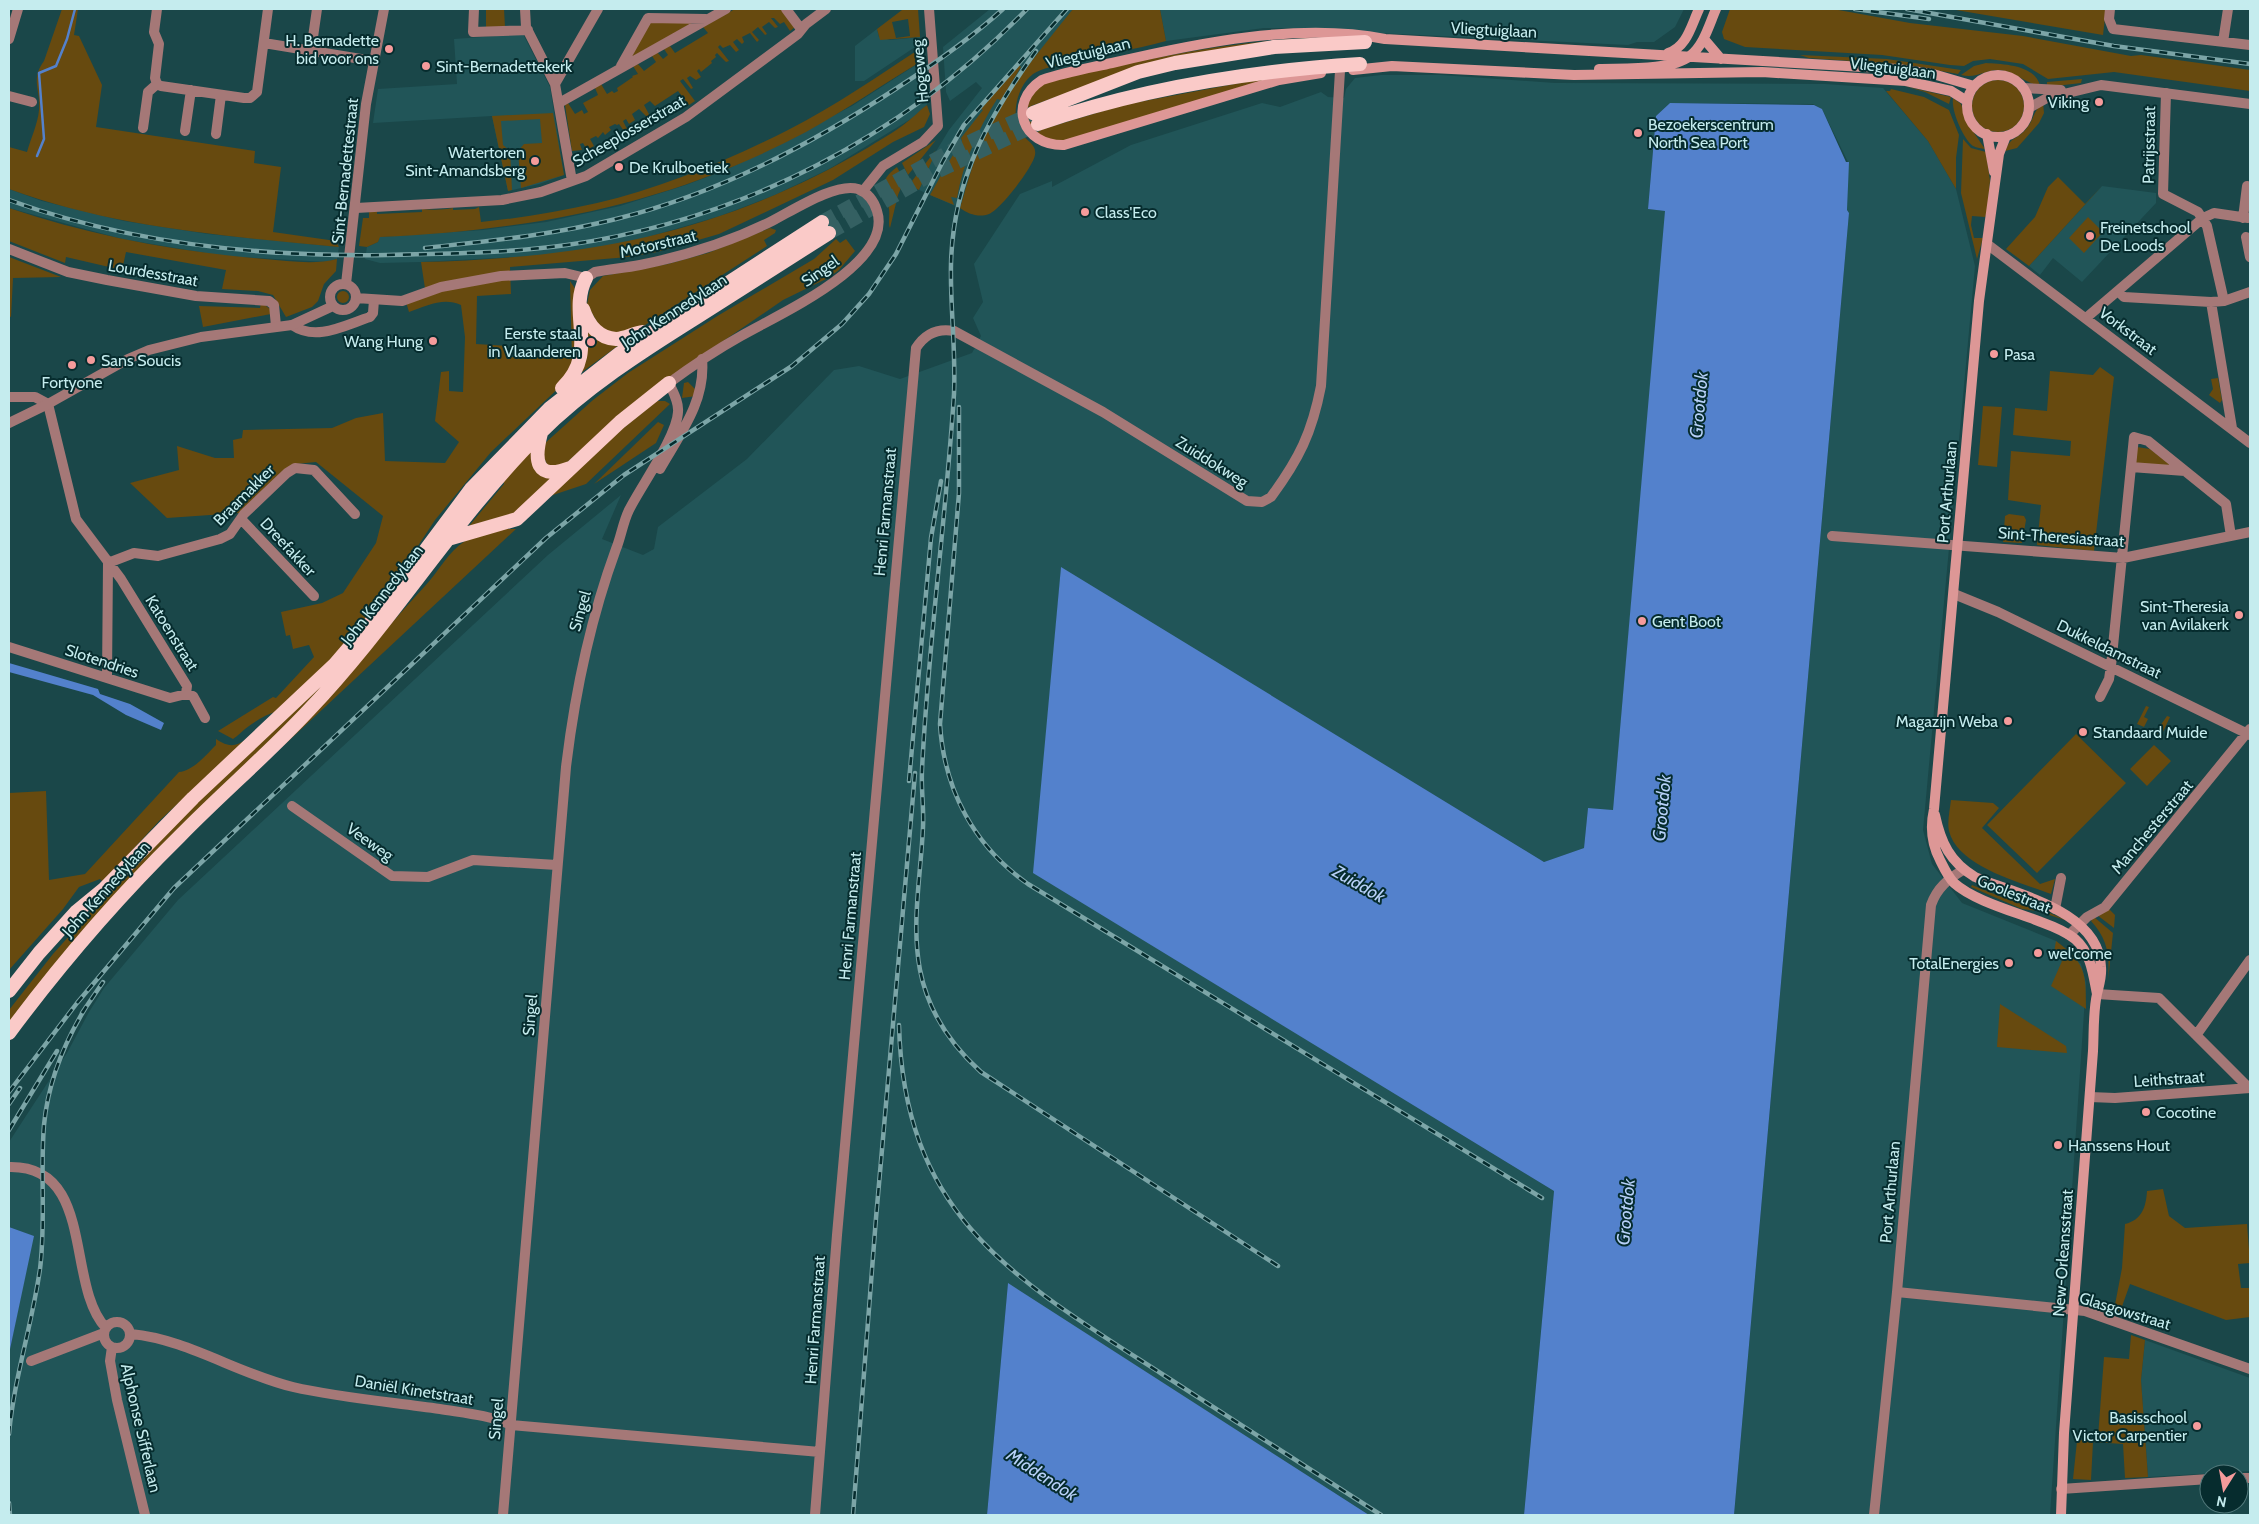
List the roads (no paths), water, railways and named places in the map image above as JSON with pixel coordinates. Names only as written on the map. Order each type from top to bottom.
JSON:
[{"type":"highway","points":[[1366,38],[1274,47],[1175,63],[1138,72],[1036,118],[1224,78],[1277,70],[1366,65]]},
{"type":"highway","name":"John Kennedylaan","points":[[9,990],[38,953],[76,912],[104,889],[193,798],[334,664],[377,615],[471,489],[550,408],[580,382],[651,332],[826,228],[597,384],[541,432],[504,469],[448,539],[383,626],[344,672],[308,711],[119,898],[60,966],[9,1033]]},
{"type":"highway","points":[[550,408],[559,391],[577,370],[580,359],[582,288],[586,278]]},
{"type":"highway","points":[[581,302],[591,326],[608,337],[616,339],[651,332]]},
{"type":"highway","points":[[448,539],[516,519],[620,422],[669,383]]},
{"type":"highway","points":[[541,432],[536,459],[541,468],[552,473],[571,468]]},
{"type":"main road","points":[[1665,54],[1678,50],[1688,34],[1698,9]]},
{"type":"main road","points":[[1549,74],[1562,68],[1660,65],[1672,63],[1690,56],[1704,39],[1716,9]]},
{"type":"main road","name":"Vliegtuiglaan","points":[[1967,101],[1951,91],[1906,81],[1762,72],[1549,74],[1366,65],[1280,80],[1064,145],[1040,142],[1026,128],[1023,117],[1023,107],[1030,90],[1042,80],[1149,54],[1273,34],[1665,54],[1898,69],[1934,74],[1974,86]]},
{"type":"main road","points":[[1688,34],[1690,56],[1703,72]]},
{"type":"main road","points":[[1704,39],[1721,58]]},
{"type":"main road","points":[[2006,136],[1987,134],[1973,124],[1969,116],[1967,101],[1974,86],[1988,76],[1996,75],[2013,78],[2023,88],[2028,99],[2029,108]]},
{"type":"main road","name":"Port Arthurlaan","points":[[1950,878],[1936,853],[1931,822],[1934,809],[1954,594],[1979,302],[1998,154],[2006,136],[2022,125],[2029,108]]},
{"type":"main road","name":"Port Arthurlaan","points":[[1987,134],[1995,179]]},
{"type":"main road","name":"Port Arthurlaan","points":[[1934,809],[1942,844],[1963,870]]},
{"type":"main road","name":"Goolestraat","points":[[1963,870],[1975,877],[2055,909],[2080,923]]},
{"type":"main road","name":"Goolestraat","points":[[1950,878],[1972,894],[2054,926],[2069,935],[2087,955],[2097,994]]},
{"type":"main road","points":[[2080,923],[2088,933],[2100,956],[2101,983],[2097,994]]},
{"type":"main road","name":"New-Orleansstraat","points":[[2061,1515],[2061,1489],[2097,994]]},
{"type":"street","points":[[9,37],[18,9]]},
{"type":"street","points":[[157,9],[154,32],[159,44],[155,78],[157,84],[244,98],[254,96],[257,92],[268,9]]},
{"type":"street","points":[[311,51],[317,9]]},
{"type":"street","name":"Sint-Bernadettestraat","points":[[346,284],[356,208],[366,104],[384,9]]},
{"type":"street","points":[[474,9],[473,32],[528,30]]},
{"type":"street","points":[[525,9],[528,30],[555,84],[572,181]]},
{"type":"street","points":[[555,84],[598,9]]},
{"type":"street","points":[[559,102],[726,9]]},
{"type":"street","points":[[786,9],[801,29]]},
{"type":"street","name":"Scheeplosserstraat","points":[[356,208],[502,200],[541,192],[572,181],[593,172],[686,117],[798,34],[801,29],[826,9]]},
{"type":"street","name":"Hogeweg","points":[[863,191],[883,166],[923,142],[937,130],[939,122],[929,9]]},
{"type":"street","points":[[2110,9],[2109,19],[2113,29],[2250,45]]},
{"type":"street","points":[[2223,42],[2228,9]]},
{"type":"street","points":[[621,66],[648,18],[707,19]]},
{"type":"street","points":[[264,43],[373,61]]},
{"type":"street","name":"Zuiddokweg","points":[[938,331],[954,331],[965,336],[1103,412],[1247,501],[1262,502],[1270,497],[1305,445],[1316,412],[1321,386],[1340,71]]},
{"type":"street","points":[[143,128],[148,92],[157,84]]},
{"type":"street","points":[[2029,108],[2044,99],[2070,91],[2101,85],[2250,104]]},
{"type":"street","points":[[2023,88],[2070,91]]},
{"type":"street","points":[[185,131],[190,90]]},
{"type":"street","name":"Patrijsstraat","points":[[2166,93],[2163,194],[2192,208],[2203,218]]},
{"type":"street","points":[[216,134],[221,95]]},
{"type":"street","points":[[9,96],[32,102]]},
{"type":"street","points":[[2086,318],[2203,218],[2214,213],[2246,218],[2247,186]]},
{"type":"street","name":"Motorstraat","points":[[586,278],[595,272],[662,260],[720,244],[756,229],[837,189],[853,188],[863,191]]},
{"type":"street","name":"Singel","points":[[504,1515],[566,767],[580,672],[602,588],[628,512],[654,467],[677,418],[677,401],[669,383],[702,359],[825,288],[864,256],[876,237],[879,217],[875,204],[863,191]]},
{"type":"street","points":[[2203,218],[2207,226],[2224,301]]},
{"type":"street","points":[[2246,237],[2250,257]]},
{"type":"street","name":"Vorkstraat","points":[[1987,244],[2250,442]]},
{"type":"street","name":"Lourdesstraat","points":[[9,249],[68,272],[107,280],[196,296],[269,301],[274,305],[276,326]]},
{"type":"street","points":[[356,298],[402,301],[430,289],[500,276],[565,273],[586,278]]},
{"type":"street","points":[[9,423],[149,350],[201,337],[292,325],[333,306],[345,310],[353,305],[356,298],[354,289],[346,284],[340,284],[332,289],[329,297],[333,306]]},
{"type":"street","points":[[2118,291],[2124,297],[2211,302],[2224,301],[2250,292]]},
{"type":"street","points":[[292,325],[302,332],[321,332],[370,317],[373,313],[374,300]]},
{"type":"street","points":[[2211,302],[2232,428]]},
{"type":"street","name":"Henri Farmanstraat","points":[[815,1515],[914,361],[916,348],[921,341],[938,331]]},
{"type":"street","name":"Singel","points":[[625,525],[696,407],[702,386],[702,359]]},
{"type":"street","points":[[9,397],[34,397],[48,404]]},
{"type":"street","name":"Katoenstraat","points":[[48,404],[52,414],[73,513],[121,579],[187,686],[186,694],[193,696],[205,718]]},
{"type":"street","points":[[2100,697],[2109,679],[2111,666],[2134,438],[2148,441],[2226,504],[2231,536]]},
{"type":"street","points":[[2131,467],[2185,471]]},
{"type":"street","name":"Braamakker","points":[[108,563],[134,553],[158,556],[220,539],[230,534],[240,519],[287,473],[295,468],[314,470],[355,514]]},
{"type":"street","name":"Dreefakker","points":[[240,519],[314,596]]},
{"type":"street","name":"Sint-Theresiastraat","points":[[1832,536],[1958,544],[2123,558],[2250,532]]},
{"type":"street","points":[[107,678],[108,563]]},
{"type":"street","name":"Dukkeldamstraat","points":[[1954,594],[1974,600],[2249,732]]},
{"type":"street","name":"Slotendries","points":[[9,648],[170,698],[186,694]]},
{"type":"street","name":"Manchesterstraat","points":[[2069,935],[2080,923],[2105,907],[2249,732]]},
{"type":"street","name":"Veeweg","points":[[292,806],[392,876],[428,878],[473,860],[557,865]]},
{"type":"street","name":"Port Arthurlaan","points":[[1874,1515],[1897,1292],[1931,905],[1935,894],[1950,878],[1963,870]]},
{"type":"street","name":"Goolestraat","points":[[2055,909],[2061,878]]},
{"type":"street","points":[[2197,1034],[2250,960]]},
{"type":"street","points":[[2097,994],[2159,998],[2250,1088]]},
{"type":"street","name":"Leithstraat","points":[[2090,1096],[2115,1098],[2250,1088]]},
{"type":"street","points":[[9,1168],[24,1168],[43,1176],[60,1192],[69,1210],[93,1304],[105,1331],[106,1341],[112,1347],[125,1346],[131,1334],[127,1326],[120,1322],[112,1323],[105,1331],[32,1361]]},
{"type":"street","name":"Glasgowstraat","points":[[1897,1292],[2074,1310],[2129,1326],[2250,1369]]},
{"type":"street","name":"Daniël Kinetstraat","points":[[131,1334],[186,1349],[255,1377],[294,1387],[461,1412],[497,1419],[511,1425],[820,1452]]},
{"type":"street","name":"Alphonse Sifferlaan","points":[[112,1347],[110,1361],[117,1400],[145,1515]]},
{"type":"street","points":[[2061,1489],[2199,1480]]},
{"type":"water","points":[[1670,103],[1814,105],[1822,109],[1846,162],[1849,162],[1847,210],[1849,213],[1734,1515],[1524,1515],[1554,1191],[1033,873],[1061,567],[1544,862],[1584,848],[1588,808],[1613,810],[1665,211],[1648,209],[1656,116]]},
{"type":"water","points":[[9,663],[98,689],[100,694],[130,704],[164,723],[161,730],[126,715],[93,695],[9,672]]},
{"type":"water","points":[[9,1227],[34,1236],[9,1354]]},
{"type":"water","name":"Middendok","points":[[1008,1283],[1369,1515],[987,1515]]},
{"type":"waterway","points":[[37,156],[44,139],[39,73],[56,66],[67,39],[75,9]]},
{"type":"tunnel","points":[[822,222],[958,147],[1033,113]]},
{"type":"tunnel","points":[[829,233],[934,173],[1038,124]]},
{"type":"railway","points":[[425,248],[521,237],[592,225],[654,209],[726,182],[762,166],[864,109],[952,51],[1003,9]]},
{"type":"railway","points":[[9,200],[55,215],[148,237],[195,245],[291,253],[339,255],[455,254],[545,248],[632,233],[696,215],[757,193],[817,165],[874,133],[928,96],[979,55],[1027,9]]},
{"type":"railway","points":[[9,1092],[77,1003],[174,888],[546,538],[624,475],[792,366],[842,324],[869,294],[896,254],[943,161],[964,125],[1067,9]]},
{"type":"railway","points":[[1855,9],[1929,19]]},
{"type":"railway","points":[[1907,9],[2114,46],[2250,64]]},
{"type":"railway","points":[[1036,51],[1003,101],[976,151],[958,204],[953,233],[951,280],[954,394],[928,676],[922,770],[923,827],[916,917],[917,952],[920,970],[929,999],[942,1026],[970,1062],[981,1072],[1278,1266]]},
{"type":"railway","points":[[959,407],[959,493],[940,724],[943,748],[955,794],[977,834],[1009,869],[1028,884],[1542,1198]]},
{"type":"railway","points":[[909,781],[931,538],[941,481]]},
{"type":"railway","points":[[853,1515],[876,1218],[915,773]]},
{"type":"railway","points":[[82,1013],[103,982]]},
{"type":"railway","points":[[9,1434],[11,1413],[40,1269],[43,1233],[43,1143],[46,1109],[58,1063],[86,1007]]},
{"type":"railway","points":[[899,1025],[906,1092],[922,1148],[946,1195],[978,1237],[1016,1273],[1060,1307],[1381,1515]]},
{"type":"railway","points":[[9,1130],[57,1051]]},
{"type":"railway","points":[[9,1104],[20,1088]]},
{"type":"railway","points":[[9,1503],[10,1515]]},
{"type":"place","name":"H. Bernadette bid voor ons","points":[[389,49]]},
{"type":"place","name":"Sint-Bernadettekerk","points":[[426,66]]},
{"type":"place","name":"Viking","points":[[2099,102]]},
{"type":"place","name":"Bezoekerscentrum North Sea Port","points":[[1638,133]]},
{"type":"place","name":"Watertoren Sint-Amandsberg","points":[[535,161]]},
{"type":"place","name":"De Krulboetiek","points":[[619,167]]},
{"type":"place","name":"Class'Eco","points":[[1085,212]]},
{"type":"place","name":"Freinetschool De Loods","points":[[2090,236]]},
{"type":"place","name":"Wang Hung","points":[[433,341]]},
{"type":"place","name":"Eerste staal in Vlaanderen","points":[[591,342]]},
{"type":"place","name":"Pasa","points":[[1994,354]]},
{"type":"place","name":"Sans Soucis","points":[[91,360]]},
{"type":"place","name":"Fortyone","points":[[72,365]]},
{"type":"place","name":"Sint-Theresia van Avilakerk","points":[[2239,615]]},
{"type":"place","name":"Gent Boot","points":[[1642,621]]},
{"type":"place","name":"Magazijn Weba","points":[[2008,721]]},
{"type":"place","name":"Standaard Muide","points":[[2083,732]]},
{"type":"place","name":"wel'come","points":[[2038,953]]},
{"type":"place","name":"TotalEnergies","points":[[2009,963]]},
{"type":"place","name":"Cocotine","points":[[2146,1112]]},
{"type":"place","name":"Hanssens Hout","points":[[2058,1145]]},
{"type":"place","name":"Basisschool Victor Carpentier","points":[[2197,1426]]},
{"type":"water label","name":"Grootdok","points":[[1699,405]]},
{"type":"water label","name":"Grootdok","points":[[1662,808]]},
{"type":"water label","name":"Zuiddok","points":[[1359,884]]},
{"type":"water label","name":"Grootdok","points":[[1626,1212]]}]
